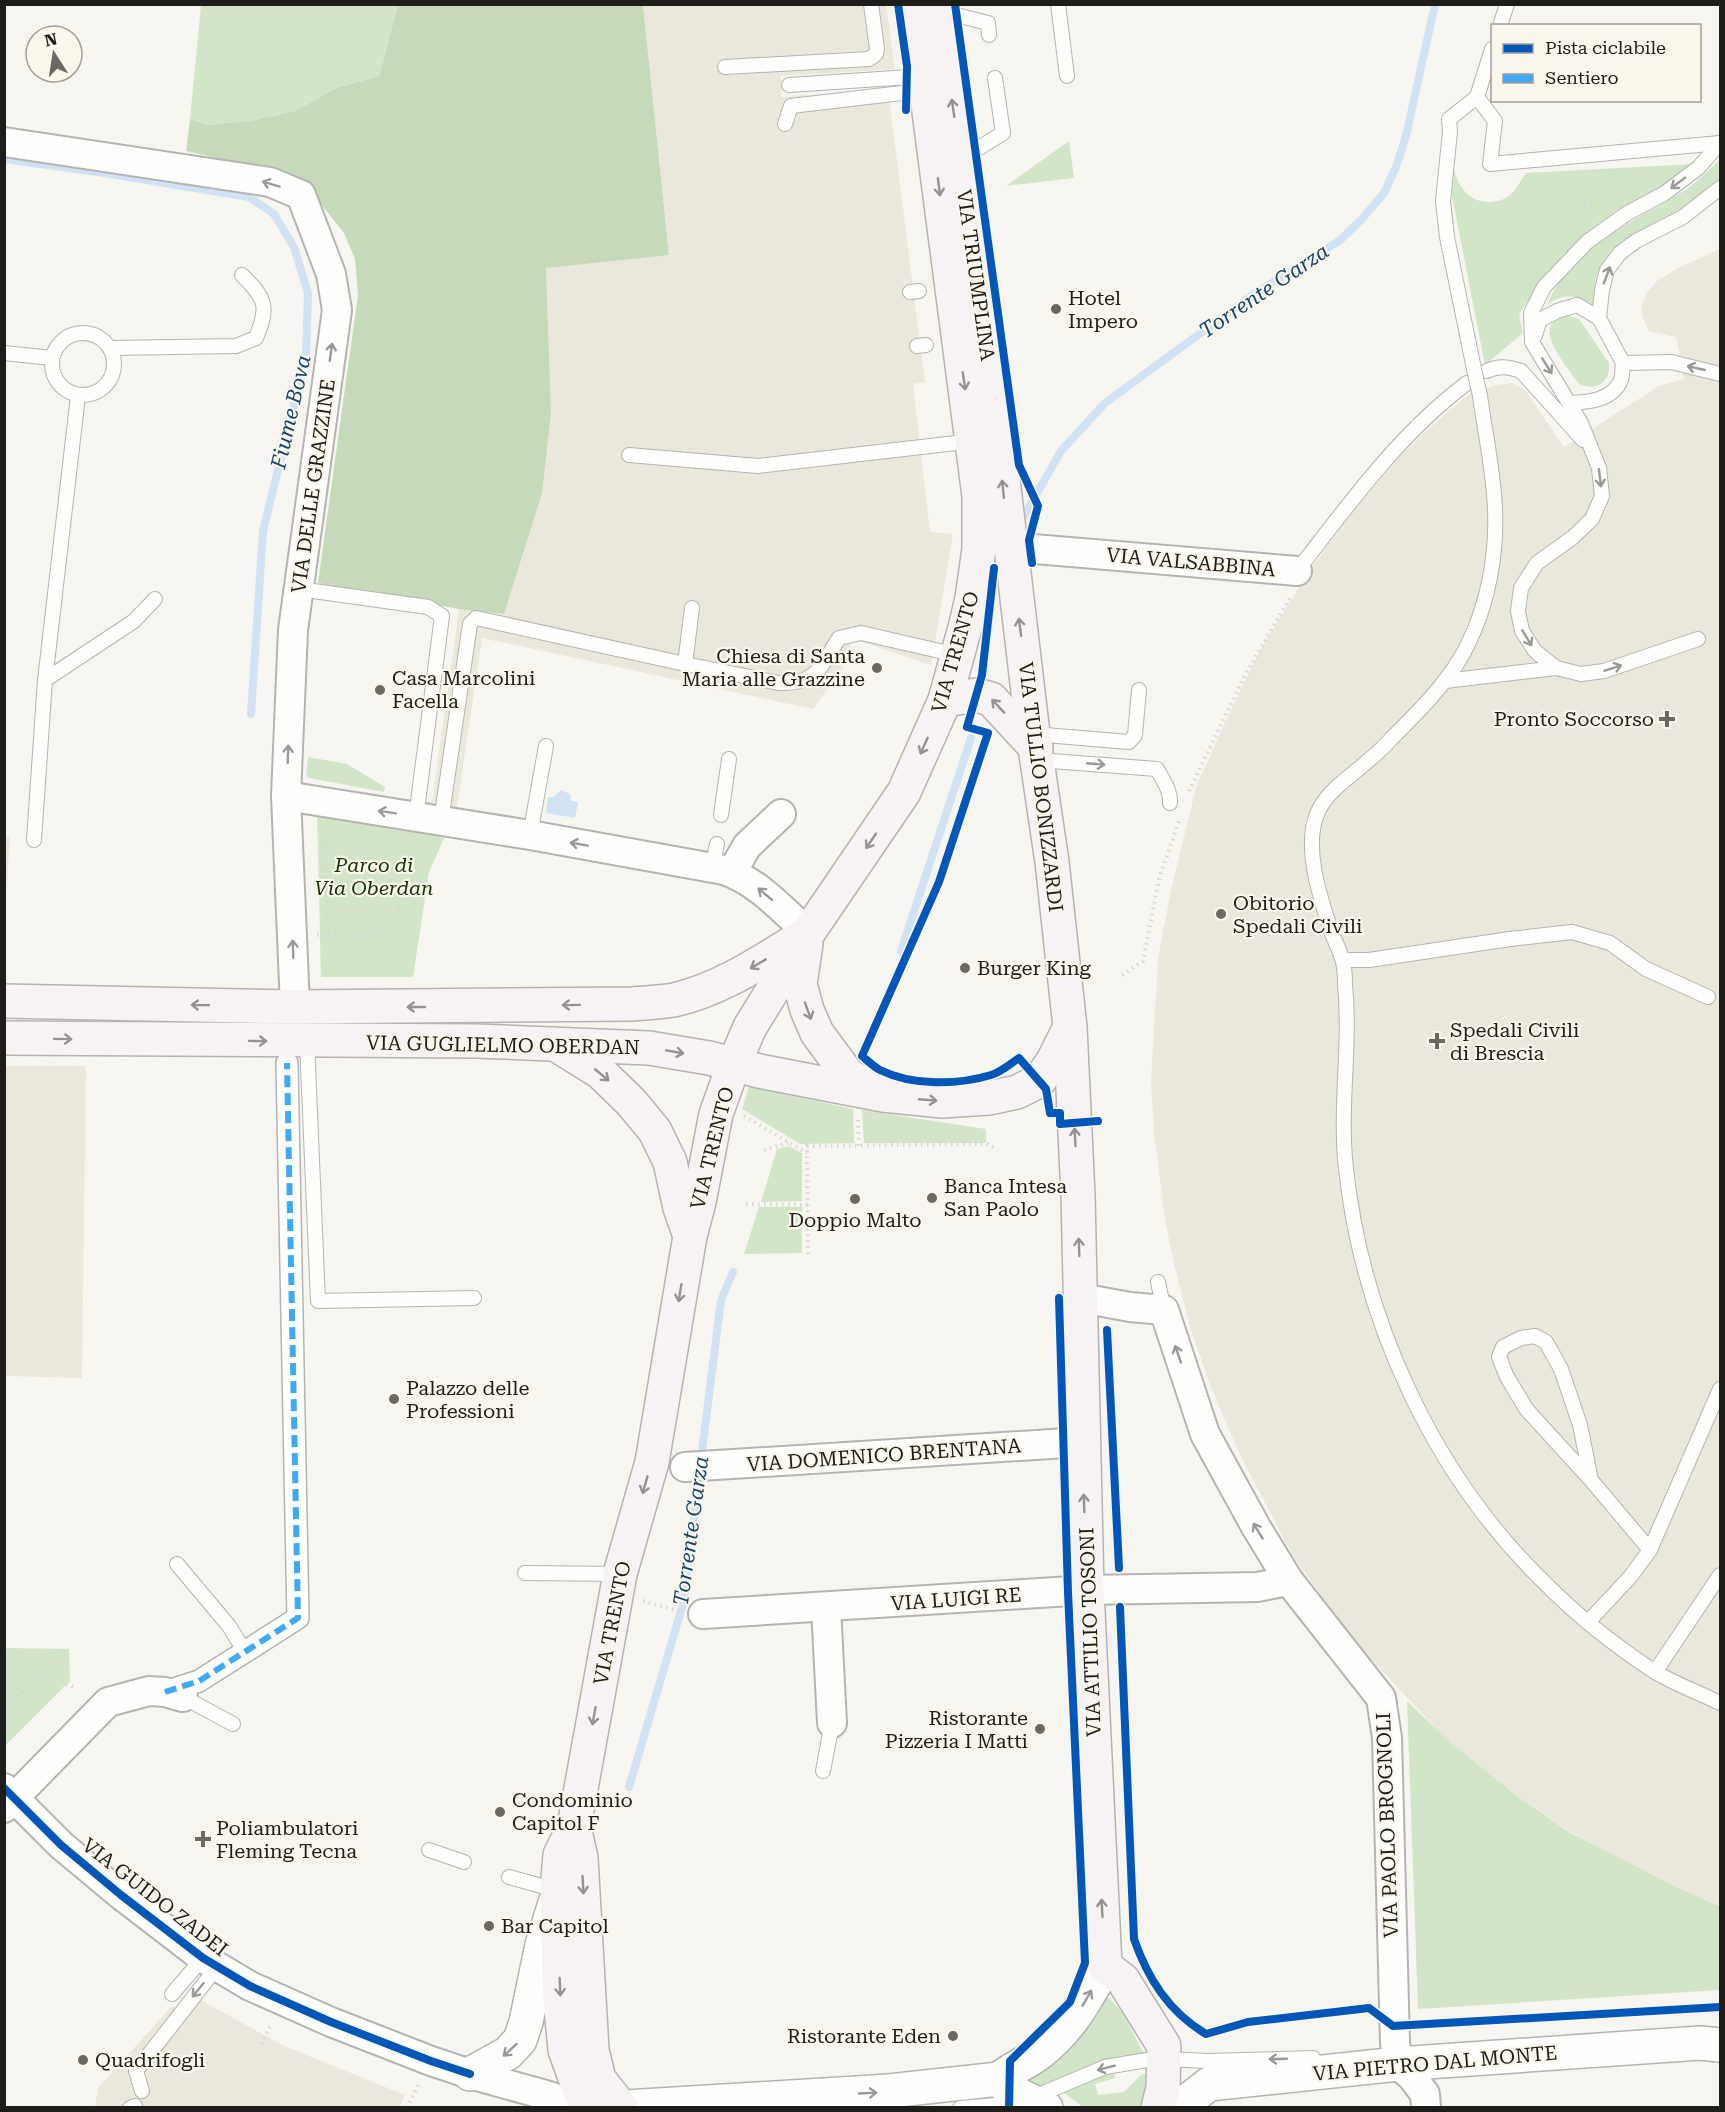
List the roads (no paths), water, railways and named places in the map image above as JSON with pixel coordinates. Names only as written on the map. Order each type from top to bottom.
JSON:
[{"type":"main road","name":"VIA TRIUMPLINA","points":[[931,6],[926,83],[973,441],[980,518]]},
{"type":"main road","name":"VIA TRIUMPLINA","points":[[931,6],[960,160],[1010,547]]},
{"type":"main road","name":"VIA TRENTO","points":[[584,2108],[565,2050],[560,1996],[557,1893],[560,1855],[574,1827],[620,1574],[652,1462],[690,1236],[716,1114],[750,1027],[808,933],[904,792],[945,700],[972,598],[980,549],[980,518]]},
{"type":"main road","name":"VIA TULLIO BONIZZARDI","points":[[1010,547],[1052,862],[1070,1027],[1081,1298]]},
{"type":"main road","points":[[945,700],[976,695],[991,699],[1036,747]]},
{"type":"main road","points":[[808,933],[800,984],[807,1010],[817,1033],[848,1075],[883,1095]]},
{"type":"main road","name":"VIA GUGLIELMO OBERDAN","points":[[4,1001],[295,1007],[632,1004],[674,1000],[710,989],[740,975],[808,933]]},
{"type":"main road","name":"VIA GUGLIELMO OBERDAN","points":[[4,1038],[297,1052],[554,1043],[649,1048],[883,1095],[942,1101],[988,1098],[1017,1092],[1039,1081],[1053,1061],[1070,1027]]},
{"type":"main road","points":[[554,1043],[600,1072],[631,1102],[655,1131],[670,1162],[680,1208],[690,1236]]},
{"type":"main road","name":"VIA ATTILIO TOSONI","points":[[1081,1298],[1087,1590],[1105,1966]]},
{"type":"main road","name":"VIA TRENTO","points":[[574,1827],[582,1858],[592,2050],[599,2079],[621,2107]]},
{"type":"main road","points":[[1105,1966],[1123,1980],[1164,2046],[1163,2088],[1158,2108]]},
{"type":"street","name":"VIA DELLE GRAZZINE","points":[[4,142],[270,182],[301,195],[331,274],[337,310],[293,630],[286,796],[295,1007]]},
{"type":"street","name":"VIA VALSABBINA","points":[[1010,547],[1295,582]]},
{"type":"street","points":[[286,796],[530,835],[720,861],[760,890],[808,933]]},
{"type":"street","points":[[720,861],[747,846],[781,814]]},
{"type":"street","points":[[8,1798],[108,1702],[149,1691],[174,1694],[199,1681],[298,1618],[297,1052]]},
{"type":"street","points":[[1081,1298],[1130,1307],[1164,1310]]},
{"type":"street","name":"VIA PAOLO BROGNOLI","points":[[1164,1310],[1205,1434],[1256,1527],[1289,1581],[1381,1698],[1387,1738],[1393,2026],[1398,2064]]},
{"type":"street","name":"VIA DOMENICO BRENTANA","points":[[699,1466],[1083,1442]]},
{"type":"street","points":[[1087,1590],[1257,1587],[1289,1581]]},
{"type":"street","name":"VIA LUIGI RE","points":[[703,1614],[1087,1590]]},
{"type":"street","points":[[826,1607],[832,1723]]},
{"type":"street","name":"VIA GUIDO ZADEI","points":[[8,1798],[121,1895],[210,1963],[250,1986],[331,2022],[431,2061],[550,2102],[584,2108]]},
{"type":"street","name":"VIA TRENTO","points":[[470,2074],[508,2053],[520,2040],[542,1945],[557,1893]]},
{"type":"street","points":[[609,2108],[825,2101],[889,2091],[999,2079],[1040,2053],[1066,2029],[1083,2006],[1105,1966]]},
{"type":"street","name":"VIA PIETRO DAL MONTE","points":[[1178,2108],[1209,2084],[1398,2064],[1714,2042]]},
{"type":"street","points":[[1398,2064],[1412,2076],[1425,2094],[1426,2108]]},
{"type":"street","points":[[999,2079],[1008,2090],[1035,2103]]},
{"type":"lane","points":[[725,67],[869,59],[876,54],[877,49],[871,4]]},
{"type":"lane","points":[[1058,4],[1067,76]]},
{"type":"lane","points":[[1501,24],[1507,4]]},
{"type":"lane","points":[[931,6],[988,23],[990,35]]},
{"type":"lane","points":[[1491,52],[1477,96],[1449,119],[1450,131],[1443,201],[1447,237],[1485,369],[1480,396],[1495,508],[1490,572],[1480,613],[1468,645],[1444,681],[1392,739],[1336,786],[1317,813],[1312,834],[1313,863],[1331,929],[1343,960],[1348,1013],[1342,1112],[1346,1169],[1357,1237],[1373,1299],[1394,1356],[1428,1426],[1463,1486],[1501,1535],[1549,1588],[1588,1622],[1655,1672],[1720,1703]]},
{"type":"lane","points":[[960,160],[1003,134],[996,78]]},
{"type":"lane","points":[[789,85],[926,83]]},
{"type":"lane","points":[[785,124],[791,105],[926,83]]},
{"type":"lane","points":[[1477,96],[1495,121],[1490,164],[1720,143]]},
{"type":"lane","points":[[1556,668],[1535,651],[1522,632],[1518,611],[1521,588],[1537,563],[1572,538],[1592,519],[1602,496],[1599,468],[1588,446],[1581,423],[1532,342],[1531,313],[1544,287],[1587,242],[1626,214],[1665,193],[1698,168],[1720,143]]},
{"type":"lane","points":[[1599,318],[1607,270],[1620,253],[1636,241],[1683,217],[1720,188]]},
{"type":"lane","points":[[110,348],[236,346],[256,338],[264,318],[261,294],[242,275]]},
{"type":"lane","points":[[1532,342],[1540,320],[1557,311],[1577,305],[1599,318],[1623,363],[1620,382],[1608,397],[1569,403]]},
{"type":"lane","points":[[87,333],[100,338],[110,348],[115,361],[113,376],[105,387],[93,395],[78,396],[65,391],[55,381],[51,367],[52,353],[60,342],[73,334],[87,333]]},
{"type":"lane","points":[[4,353],[52,358]]},
{"type":"lane","points":[[1623,363],[1671,362],[1720,374]]},
{"type":"lane","points":[[1485,369],[1507,366],[1521,370],[1588,446]]},
{"type":"lane","name":"VIA VALSABBINA","points":[[1295,582],[1369,478],[1427,416],[1467,382]]},
{"type":"lane","points":[[34,840],[45,680],[78,396]]},
{"type":"lane","points":[[629,456],[758,466],[973,441]]},
{"type":"lane","points":[[299,589],[428,608],[442,616],[429,819]]},
{"type":"lane","points":[[45,680],[134,621],[155,599]]},
{"type":"lane","points":[[685,664],[692,608]]},
{"type":"lane","points":[[429,819],[470,624],[476,618],[779,683],[793,684],[806,681],[816,672],[839,638],[861,633],[957,656]]},
{"type":"lane","points":[[1444,681],[1556,668],[1581,674],[1604,671],[1698,639]]},
{"type":"lane","points":[[1036,747],[1129,742],[1135,735],[1138,690]]},
{"type":"lane","points":[[530,835],[546,746]]},
{"type":"lane","points":[[1036,747],[1157,769],[1167,787],[1170,803]]},
{"type":"lane","points":[[721,815],[729,759]]},
{"type":"lane","points":[[1343,960],[1369,960],[1572,932],[1610,943],[1646,969],[1708,997]]},
{"type":"lane","points":[[297,1052],[318,1301],[474,1298]]},
{"type":"lane","points":[[1158,1282],[1164,1310]]},
{"type":"lane","points":[[1592,1480],[1580,1425],[1561,1369],[1546,1342],[1535,1336],[1521,1338],[1503,1347],[1499,1357],[1507,1377],[1527,1410],[1592,1480],[1650,1550]]},
{"type":"lane","points":[[1588,1622],[1631,1576],[1650,1550],[1720,1389]]},
{"type":"lane","points":[[177,1564],[229,1626],[245,1652]]},
{"type":"lane","points":[[525,1573],[620,1574]]},
{"type":"lane","points":[[1655,1672],[1720,1575]]},
{"type":"lane","points":[[174,1694],[233,1724]]},
{"type":"lane","points":[[823,1771],[832,1723]]},
{"type":"lane","points":[[429,1850],[464,1862]]},
{"type":"lane","points":[[509,1877],[557,1893]]},
{"type":"lane","points":[[172,1994],[210,1963]]},
{"type":"lane","points":[[142,2091],[136,2071],[210,1963]]},
{"type":"lane","points":[[960,2108],[1035,2103],[1034,2097],[1105,2067],[1164,2059],[1208,2061],[1375,2056],[1398,2064]]},
{"type":"water","points":[[561,790],[570,794],[571,801],[578,802],[575,818],[546,813],[548,797],[554,797]]},
{"type":"waterway","name":"Torrente Garza","points":[[1020,523],[1061,451],[1105,403],[1254,294],[1339,241],[1384,193],[1396,167],[1406,136],[1435,4]]},
{"type":"waterway","name":"Fiume Bova","points":[[4,159],[249,197],[274,214],[294,247],[308,293],[306,355],[263,531],[251,714]]},
{"type":"waterway","name":"Torrente Garza","points":[[901,951],[971,738]]},
{"type":"waterway","name":"Torrente Garza","points":[[701,1459],[721,1300],[733,1272]]},
{"type":"waterway","name":"Torrente Garza","points":[[629,1787],[683,1604],[700,1471]]},
{"type":"place","name":"Hotel Impero","points":[[1056,309]]},
{"type":"place","name":"Chiesa di Santa Maria alle Grazzine","points":[[877,668]]},
{"type":"place","name":"Casa Marcolini Facella","points":[[380,690]]},
{"type":"place","name":"Pronto Soccorso","points":[[1667,719]]},
{"type":"place","name":"Obitorio Spedali Civili","points":[[1221,914]]},
{"type":"place","name":"Burger King","points":[[965,968]]},
{"type":"place","name":"Spedali Civili di Brescia","points":[[1437,1041]]},
{"type":"place","name":"Banca Intesa San Paolo","points":[[932,1198]]},
{"type":"place","name":"Doppio Malto","points":[[855,1199]]},
{"type":"place","name":"Palazzo delle Professioni","points":[[394,1399]]},
{"type":"place","name":"Ristorante Pizzeria I Matti","points":[[1040,1729]]},
{"type":"place","name":"Condominio Capitol F","points":[[500,1812]]},
{"type":"place","name":"Poliambulatori Fleming Tecna","points":[[203,1839]]},
{"type":"place","name":"Bar Capitol","points":[[489,1926]]},
{"type":"place","name":"Ristorante Eden","points":[[953,2036]]},
{"type":"place","name":"Quadrifogli","points":[[83,2060]]},
{"type":"park label","name":"Parco di Via Oberdan","points":[[374,876]]}]
